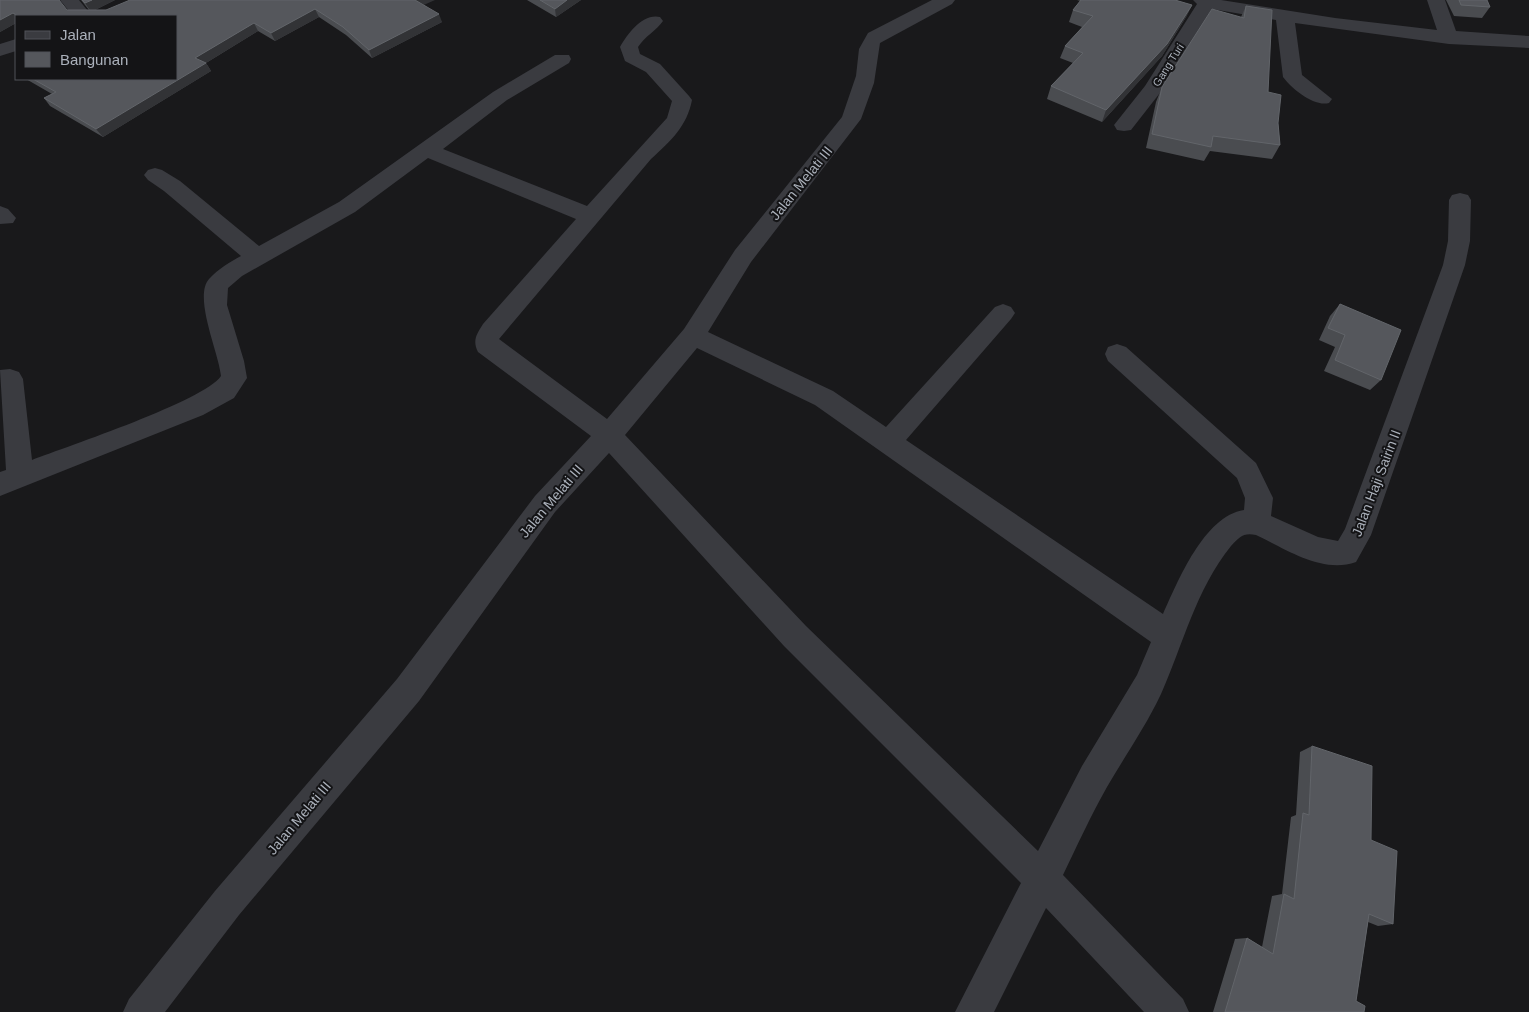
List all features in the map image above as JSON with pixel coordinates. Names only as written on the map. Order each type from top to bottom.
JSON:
[{"type":"street","points":[[68,0],[82,15]]},
{"type":"street","name":"Jalan Melati III","points":[[142,1012],[227,903],[408,690],[545,504],[609,435],[693,336],[743,256],[851,119],[859,102],[867,67],[866,52],[868,44],[882,32],[946,0]]},
{"type":"street","points":[[1436,0],[1449,38]]},
{"type":"street","points":[[1205,1],[1285,16],[1449,38],[1529,42]]},
{"type":"street","name":"Gang Turi","points":[[1124,125],[1153,89],[1205,1]]},
{"type":"street","points":[[1285,16],[1293,76],[1322,99]]},
{"type":"street","points":[[654,22],[635,37],[629,47],[632,57],[653,68],[682,100],[680,116],[671,130],[644,154],[492,330],[487,338],[487,345],[609,435],[795,636],[1043,880],[1170,1012]]},
{"type":"street","points":[[0,50],[15,45]]},
{"type":"street","points":[[0,380],[10,379],[13,393],[10,480],[194,408],[224,391],[234,378],[232,361],[214,305],[217,285],[234,270],[347,207],[500,96],[562,59]]},
{"type":"street","points":[[427,150],[590,216]]},
{"type":"street","points":[[155,175],[172,186],[257,257]]},
{"type":"street","name":"Jalan Haji Sairin II","points":[[1256,523],[1329,555],[1346,553],[1357,535],[1416,378],[1454,264],[1459,241],[1460,200]]},
{"type":"street","points":[[888,442],[1003,313]]},
{"type":"street","points":[[693,336],[824,398],[1147,620],[1168,637]]},
{"type":"street","points":[[974,1012],[1094,778],[1149,685],[1183,603],[1216,543],[1234,524],[1242,522],[1256,523],[1259,498],[1247,471],[1117,354]]},
{"type":"building","points":[[0,0],[59,0],[67,10],[106,10],[130,0],[415,0],[439,14],[369,50],[343,27],[315,9],[271,33],[254,23],[195,58],[206,63],[178,80],[178,15],[16,15],[13,13],[0,20]]},
{"type":"building","points":[[540,0],[567,0],[555,9]]},
{"type":"building","points":[[1081,0],[1175,0],[1192,5],[1167,44],[1106,110],[1051,86],[1083,53],[1065,46],[1093,16],[1073,10]]},
{"type":"building","points":[[1459,0],[1487,0],[1490,7],[1461,5]]},
{"type":"building","points":[[1246,6],[1272,10],[1268,92],[1281,95],[1278,123],[1280,145],[1213,136],[1211,147],[1152,134],[1162,87],[1212,9],[1244,18]]},
{"type":"building","points":[[35,80],[178,80],[96,129],[44,98],[56,92]]},
{"type":"building","points":[[1340,304],[1401,330],[1381,380],[1335,360],[1345,335],[1328,328]]},
{"type":"building","points":[[1312,746],[1372,766],[1371,840],[1397,851],[1393,924],[1369,914],[1356,1001],[1365,1006],[1364,1012],[1225,1012],[1247,938],[1273,954],[1284,894],[1294,899],[1303,813],[1309,815]]}]
